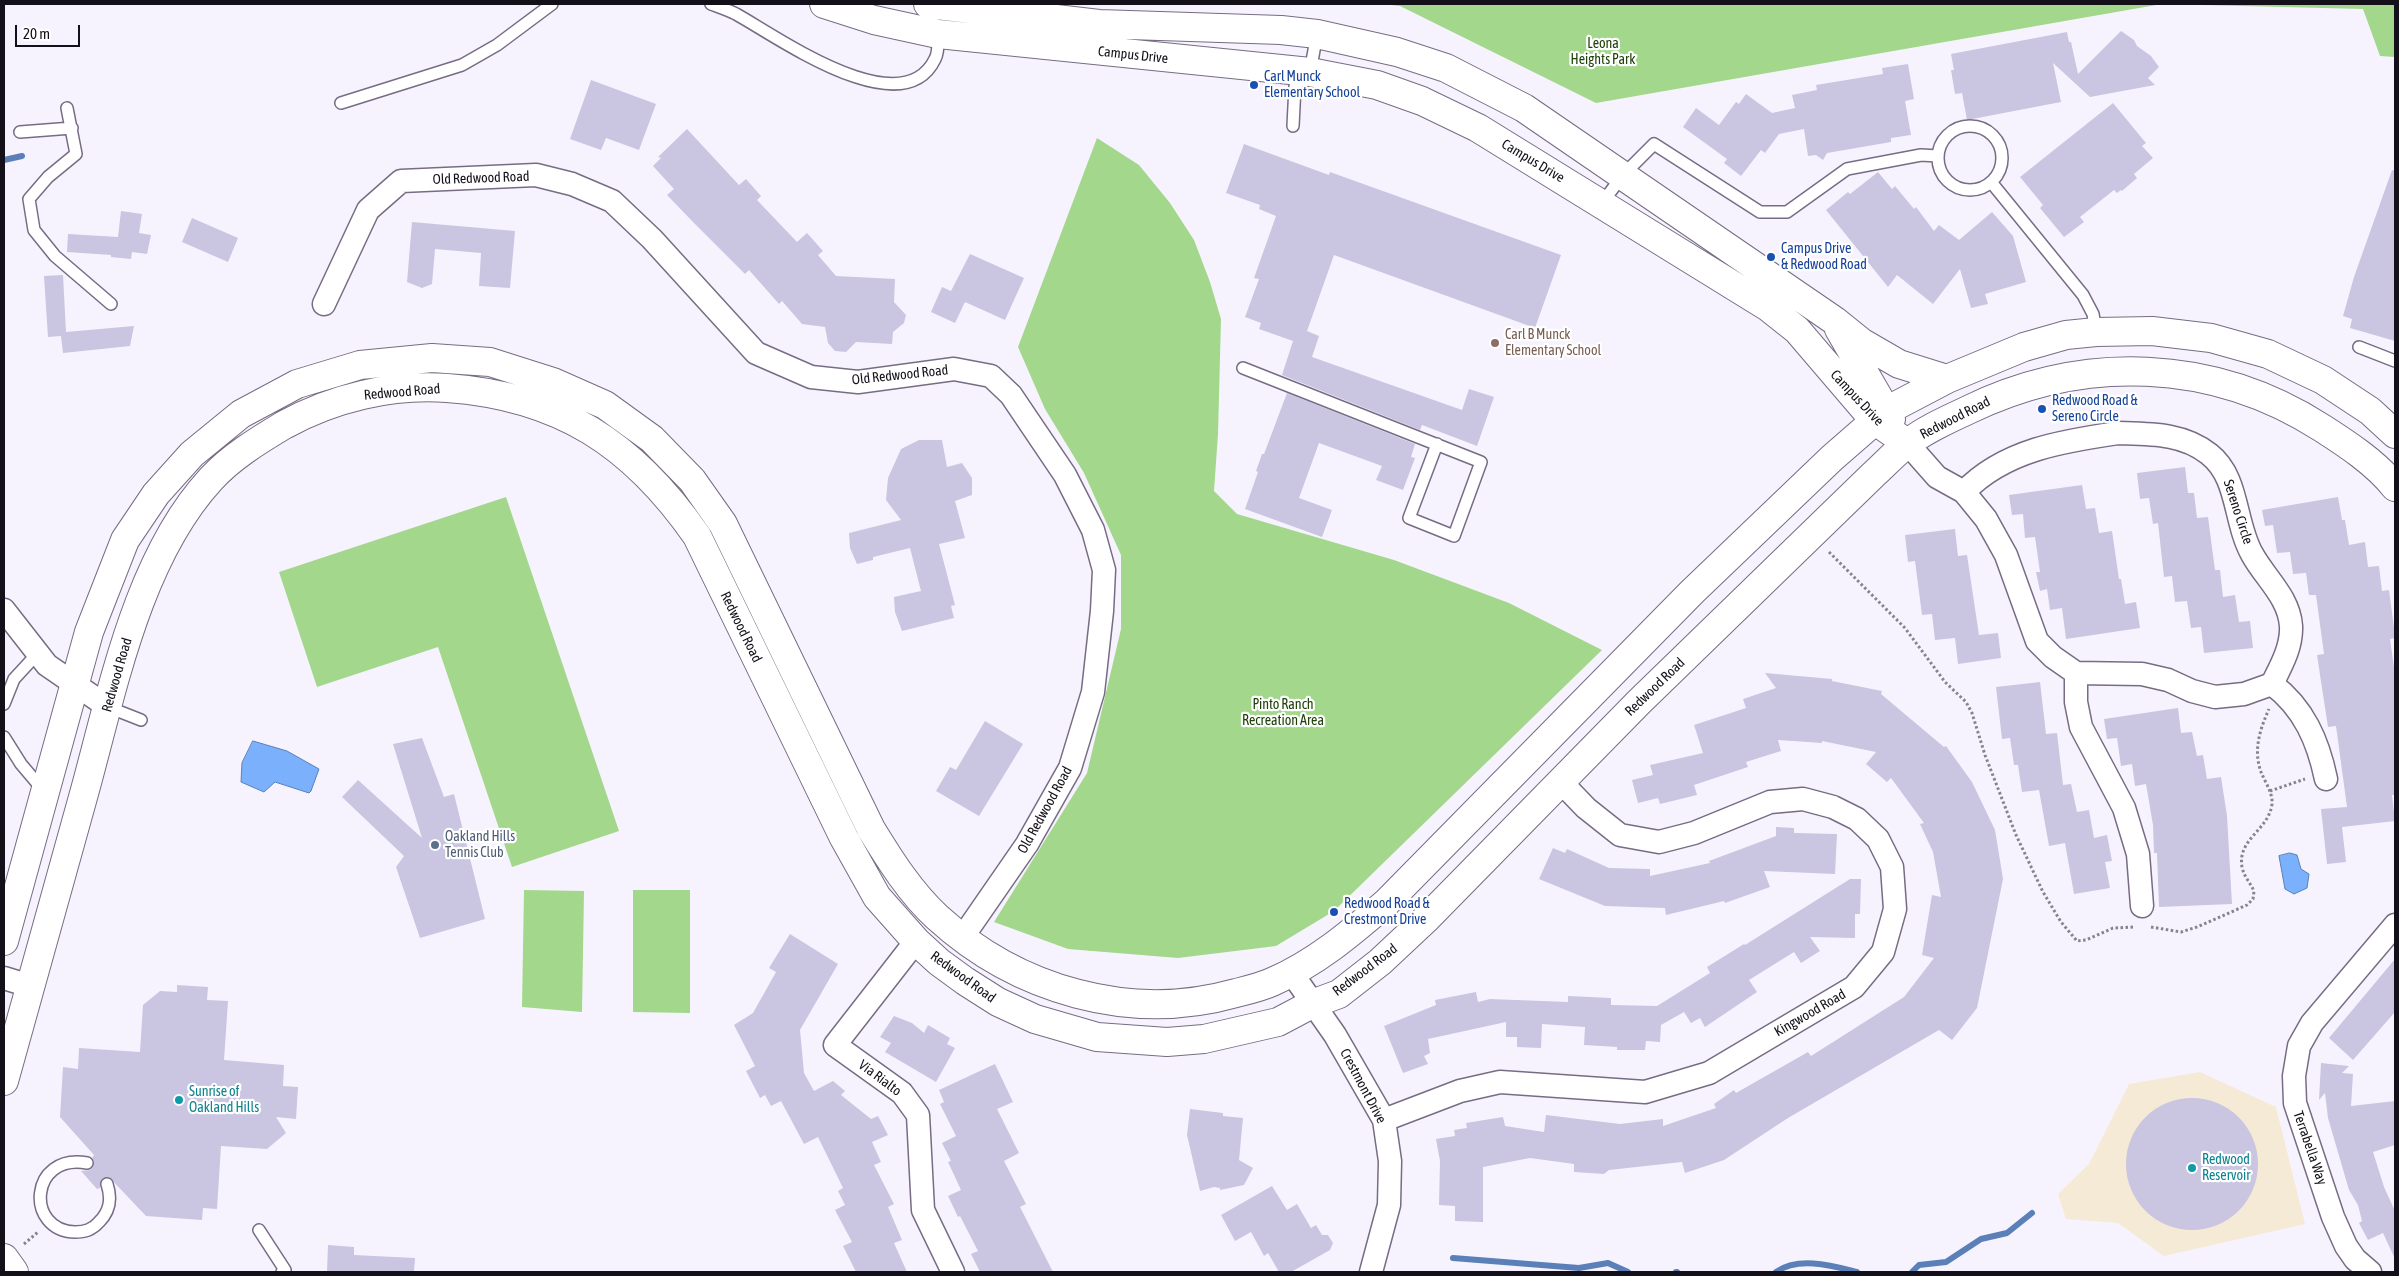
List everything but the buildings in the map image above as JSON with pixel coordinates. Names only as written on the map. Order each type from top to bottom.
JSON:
[{"type":"main road","name":"Campus Drive","points":[[824,4],[874,20],[937,17],[1281,30],[1316,34],[1397,52],[1446,68],[1524,108],[1835,321],[1880,416]]},
{"type":"main road","name":"Campus Drive","points":[[937,17],[1310,72],[1377,85],[1422,101],[1478,128],[1602,203],[1768,308],[1797,330],[1907,444]]},
{"type":"main road","points":[[1835,321],[1861,342],[1898,364],[1947,379]]},
{"type":"main road","points":[[4,941],[89,632],[125,540],[162,488],[192,454],[241,414],[297,384],[360,365],[432,358],[490,362],[553,382],[605,405],[652,439],[692,480],[722,524],[871,829],[900,875],[936,916],[962,938],[998,962],[1044,985],[1076,994],[1134,1003],[1194,1001],[1224,996],[1271,983],[1337,945],[1386,902],[1692,592],[1880,416],[1947,379],[2024,347],[2066,335],[2096,332],[2152,331],[2211,338],[2268,354],[2322,380],[2370,411],[2395,434]]},
{"type":"main road","name":"Redwood Road","points":[[4,1081],[108,707],[133,622],[158,556],[181,516],[212,477],[258,440],[307,413],[367,393],[431,386],[485,390],[540,405],[590,429],[633,461],[673,501],[697,536],[844,838],[877,896],[916,941],[938,962],[998,1002],[1035,1019],[1098,1037],[1167,1042],[1204,1039],[1278,1022],[1312,1004],[1339,994],[1380,962],[1427,918],[1560,781],[1812,534],[1907,444],[1937,425],[1985,402],[2035,384],[2091,373],[2150,371],[2204,378],[2255,394],[2300,414],[2344,442],[2388,478],[2395,487]]},
{"type":"street","name":"Old Redwood Road","points":[[324,304],[368,210],[401,181],[536,175],[572,184],[612,201],[652,238],[756,353],[811,377],[858,382],[954,368],[991,376],[1011,395],[1065,475],[1093,530],[1104,570],[1102,611],[1093,692],[1070,768],[1027,844],[962,938]]},
{"type":"street","name":"Sereno Circle","points":[[1964,492],[1978,477],[2014,456],[2071,440],[2118,433],[2163,435],[2187,440],[2208,452],[2222,465],[2232,491],[2239,523],[2252,554],[2286,604],[2291,627],[2286,657],[2272,684]]},
{"type":"street","points":[[1907,444],[1938,477],[1964,492],[1986,519],[2006,555],[2037,641],[2053,657],[2076,673],[2142,674],[2168,680],[2192,691],[2216,697],[2244,694],[2272,684],[2289,696],[2308,723],[2319,747],[2325,776]]},
{"type":"street","points":[[4,610],[48,665],[108,707]]},
{"type":"street","points":[[2076,673],[2076,702],[2081,727],[2124,808],[2138,854],[2141,917]]},
{"type":"street","name":"Kingwood Road","points":[[1384,1120],[1460,1091],[1500,1082],[1645,1092],[1708,1072],[1854,987],[1883,952],[1895,909],[1892,867],[1878,840],[1857,819],[1833,806],[1803,799],[1770,802],[1694,833],[1660,842],[1620,835],[1586,808],[1560,781]]},
{"type":"street","name":"Terrabella Way","points":[[2370,1272],[2355,1259],[2346,1246],[2333,1217],[2295,1103],[2294,1076],[2299,1046],[2312,1023],[2395,925]]},
{"type":"street","name":"Via Rialto","points":[[916,941],[835,1045],[902,1092],[918,1115],[922,1210],[954,1272]]},
{"type":"street","name":"Crestmont Drive","points":[[1291,972],[1312,1004],[1336,1035],[1384,1120],[1390,1161],[1389,1205],[1371,1272]]},
{"type":"street","points":[[4,978],[30,986]]},
{"type":"lane","points":[[341,103],[462,65],[497,44],[552,4]]},
{"type":"lane","points":[[711,4],[734,13],[824,64],[855,77],[888,84],[903,84],[918,78],[928,70],[936,58],[937,17]]},
{"type":"lane","points":[[1293,126],[1295,86],[1310,72],[1316,34]]},
{"type":"lane","points":[[67,108],[76,154],[48,177],[29,199],[34,230],[55,256],[111,304]]},
{"type":"lane","points":[[1968,125],[1986,130],[1994,136],[2002,152],[1999,172],[1984,187],[1972,190],[1964,190],[1946,179],[1940,169],[1938,156],[1943,139],[1957,128],[1968,125]]},
{"type":"lane","points":[[20,132],[72,128]]},
{"type":"lane","points":[[1602,203],[1623,175],[1654,144],[1760,212],[1787,212],[1847,169],[1921,155],[1938,156]]},
{"type":"lane","points":[[1991,182],[2083,294],[2093,314],[2096,332]]},
{"type":"lane","points":[[2359,347],[2395,361]]},
{"type":"lane","points":[[1242,368],[1437,444],[1481,462],[1454,536],[1409,518],[1437,444]]},
{"type":"lane","points":[[4,704],[14,679],[38,653]]},
{"type":"lane","points":[[108,707],[141,720]]},
{"type":"lane","points":[[4,737],[21,764],[44,792]]},
{"type":"lane","points":[[87,1163],[64,1163],[53,1169],[45,1178],[40,1189],[40,1202],[49,1221],[61,1230],[87,1232],[105,1216],[110,1205],[108,1184]]},
{"type":"lane","points":[[260,1230],[286,1270],[282,1272]]},
{"type":"path","points":[[1812,534],[1905,628],[1945,682],[1966,702],[1972,713],[1985,755],[2016,835],[2043,892],[2077,941],[2086,940],[2141,917]]},
{"type":"path","points":[[2147,927],[2162,927],[2182,932],[2247,905],[2253,899],[2254,891],[2245,877],[2242,854],[2245,845],[2268,818],[2272,802],[2270,791],[2256,754],[2272,701],[2272,684]]},
{"type":"path","points":[[2270,791],[2325,776]]},
{"type":"path","points":[[8,1264],[49,1221]]},
{"type":"shaded area","points":[[2200,1072],[2276,1107],[2305,1224],[2164,1256],[2118,1223],[2066,1219],[2058,1194],[2089,1164],[2129,1084]]},
{"type":"green space","name":"Leona Heights Park","points":[[1382,4],[2162,4],[1596,103],[1400,6]]},
{"type":"green space","points":[[2162,4],[2395,4],[2395,57],[2380,56],[2363,9]]},
{"type":"green space","name":"Pinto Ranch Recreation Area","points":[[1097,138],[1139,165],[1170,203],[1194,240],[1210,282],[1221,319],[1218,434],[1214,491],[1237,514],[1394,560],[1509,603],[1602,650],[1334,911],[1276,946],[1178,958],[1068,949],[994,922],[1087,773],[1121,629],[1121,555],[1084,473],[1045,409],[1018,347]]},
{"type":"green space","points":[[506,497],[619,831],[512,867],[438,647],[317,687],[279,572]]},
{"type":"green space","points":[[524,890],[584,891],[582,1012],[522,1007]]},
{"type":"green space","points":[[633,890],[690,890],[690,1013],[633,1012]]},
{"type":"water","points":[[253,741],[287,751],[319,769],[311,791],[309,793],[275,782],[264,792],[241,782],[242,763]]},
{"type":"water","points":[[2290,853],[2297,855],[2301,869],[2309,874],[2307,888],[2294,894],[2285,889],[2279,856]]},
{"type":"waterway","points":[[4,160],[22,156]]},
{"type":"waterway","points":[[1912,1272],[1919,1265],[1946,1262],[1981,1239],[2007,1233],[2032,1213]]},
{"type":"waterway","points":[[1453,1258],[1579,1268],[1608,1263],[1628,1272]]},
{"type":"waterway","points":[[1776,1272],[1785,1267],[1805,1263],[1827,1265],[1857,1272]]},
{"type":"place","name":"Carl Munck Elementary School","points":[[1254,85]]},
{"type":"place","name":"Campus Drive & Redwood Road","points":[[1771,257]]},
{"type":"place","name":"Carl B Munck Elementary School","points":[[1495,343]]},
{"type":"place","name":"Redwood Road & Sereno Circle","points":[[2042,409]]},
{"type":"place","name":"Oakland Hills Tennis Club","points":[[435,845]]},
{"type":"place","name":"Redwood Road & Crestmont Drive","points":[[1334,912]]},
{"type":"place","name":"Sunrise of Oakland Hills","points":[[179,1100]]},
{"type":"place","name":"Redwood Reservoir","points":[[2192,1168]]}]
